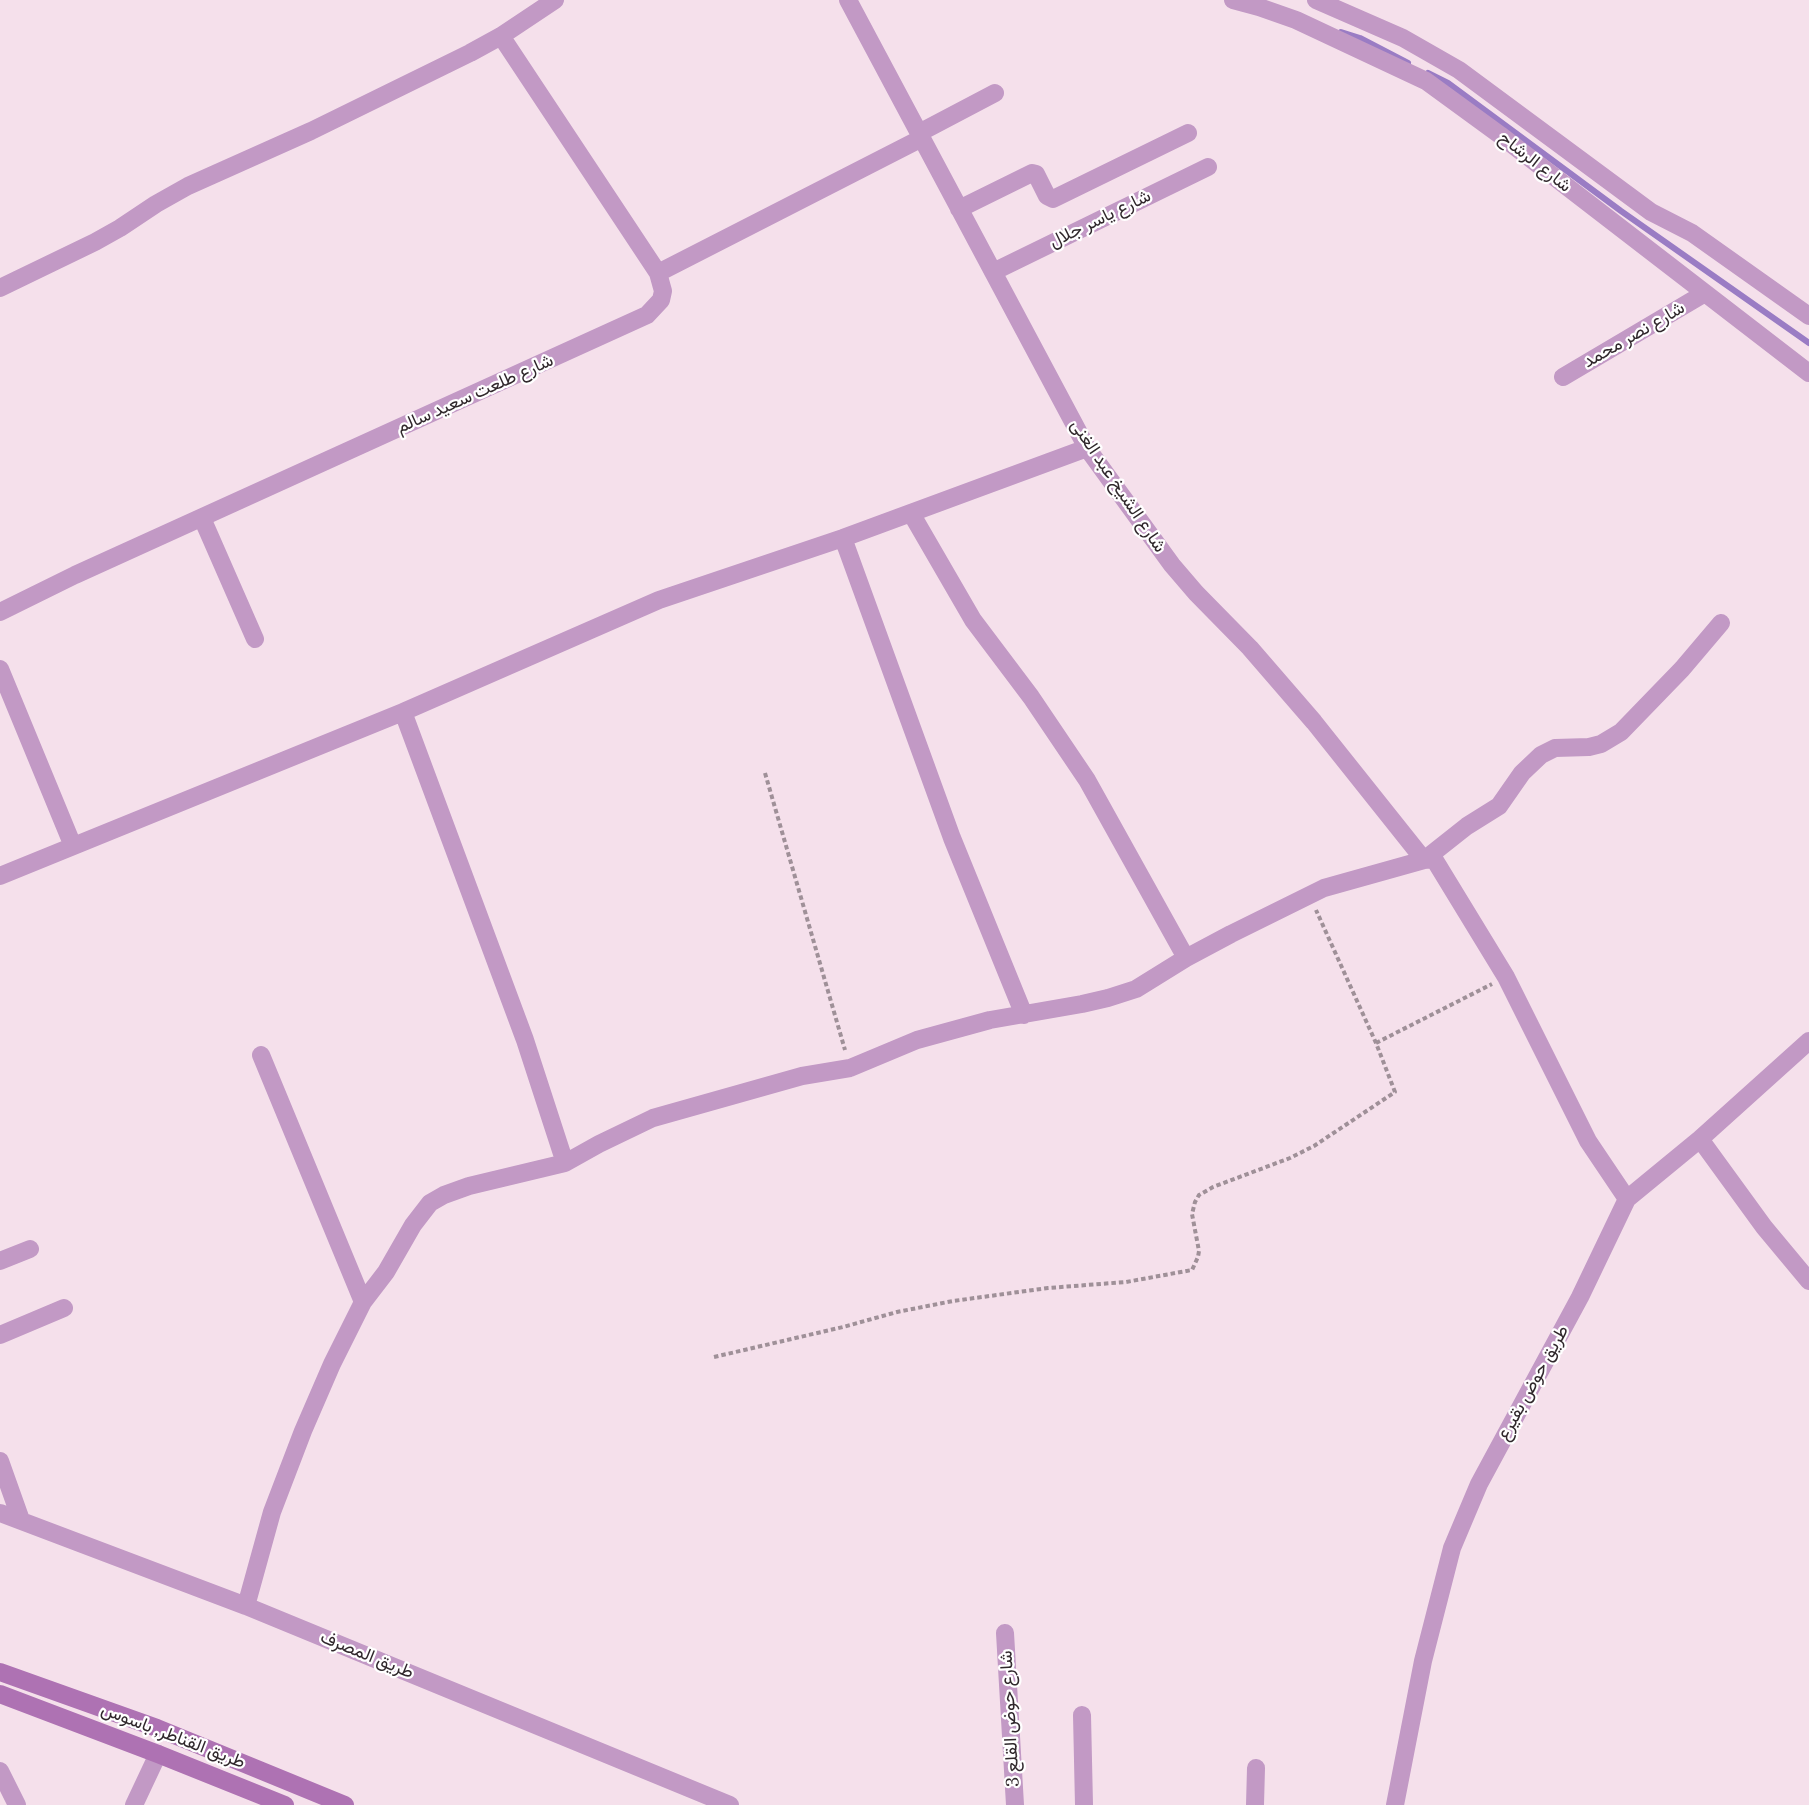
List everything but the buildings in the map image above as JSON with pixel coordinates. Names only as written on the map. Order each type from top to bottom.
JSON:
[{"type":"main road","name":"طريق القناطر, باسوس","points":[[0,1672],[157,1728],[345,1805]]},
{"type":"main road","name":"طريق القناطر, باسوس","points":[[0,1694],[285,1805]]},
{"type":"street","points":[[0,288],[95,242],[180,191],[311,131],[501,36],[555,0]]},
{"type":"street","name":"شارع الشيخ عبد الغنى","points":[[848,0],[1087,448],[1178,572],[1308,714],[1424,860],[1434,859],[1506,977]]},
{"type":"street","name":"شارع الرشاح","points":[[1233,0],[1296,20],[1426,81],[1809,374]]},
{"type":"street","name":"شارع الرشاح","points":[[1316,0],[1403,38],[1460,70],[1651,212],[1692,233],[1809,316]]},
{"type":"street","points":[[501,36],[658,273],[920,136],[994,93]]},
{"type":"street","points":[[959,209],[1032,173],[1036,174],[1047,196],[1053,199],[1188,133]]},
{"type":"street","name":"شارع ياسر جلال","points":[[993,272],[1208,166]]},
{"type":"street","name":"شارع طلعت سعيد سالم","points":[[0,612],[647,315],[661,300],[663,291],[658,273]]},
{"type":"street","name":"شارع نصر محمد","points":[[1563,376],[1705,293]]},
{"type":"street","points":[[0,876],[403,712],[659,600],[843,538],[1087,448]]},
{"type":"street","points":[[911,513],[973,620],[1031,697],[1087,780],[1186,958]]},
{"type":"street","points":[[202,518],[255,639]]},
{"type":"street","points":[[843,538],[948,828],[1024,1015]]},
{"type":"street","points":[[246,1606],[272,1512],[332,1364],[363,1302],[386,1272],[413,1225],[430,1203],[469,1186],[565,1163],[653,1118],[802,1076],[850,1068],[917,1040],[990,1020],[1108,998],[1136,989],[1186,958],[1324,888],[1424,860],[1467,826],[1499,806],[1522,773],[1541,755],[1556,748],[1594,746],[1610,740],[1621,732],[1682,669],[1721,623]]},
{"type":"street","points":[[0,669],[73,846]]},
{"type":"street","points":[[403,712],[525,1040],[565,1163]]},
{"type":"street","points":[[1506,977],[1588,1141],[1627,1199]]},
{"type":"street","name":"طريق حوض بقيرع","points":[[1395,1805],[1421,1672],[1452,1548],[1479,1484],[1580,1297],[1627,1199],[1700,1139],[1809,1041]]},
{"type":"street","points":[[261,1055],[363,1302]]},
{"type":"street","points":[[1700,1139],[1764,1227],[1809,1281]]},
{"type":"street","points":[[0,1262],[30,1249]]},
{"type":"street","points":[[0,1335],[64,1308]]},
{"type":"street","points":[[0,1461],[21,1520]]},
{"type":"street","name":"طريق المصرف","points":[[0,1514],[246,1606],[730,1805]]},
{"type":"street","name":"شارع حوض القلع 3","points":[[1005,1633],[1015,1805]]},
{"type":"street","points":[[1082,1715],[1084,1805]]},
{"type":"street","points":[[134,1805],[158,1754]]},
{"type":"street","points":[[1255,1805],[1256,1768]]},
{"type":"street","points":[[0,1771],[17,1805]]},
{"type":"path","points":[[765,773],[850,1068]]},
{"type":"path","points":[[714,1357],[897,1312],[953,1301],[1048,1288],[1126,1282],[1192,1270],[1199,1251],[1192,1214],[1199,1195],[1213,1187],[1290,1158],[1314,1146],[1395,1092],[1376,1043],[1309,896]]},
{"type":"path","points":[[1376,1043],[1506,977]]},
{"type":"waterway","points":[[1341,32],[1360,38],[1408,63]]},
{"type":"waterway","points":[[1428,73],[1448,83],[1621,211],[1809,343]]}]
